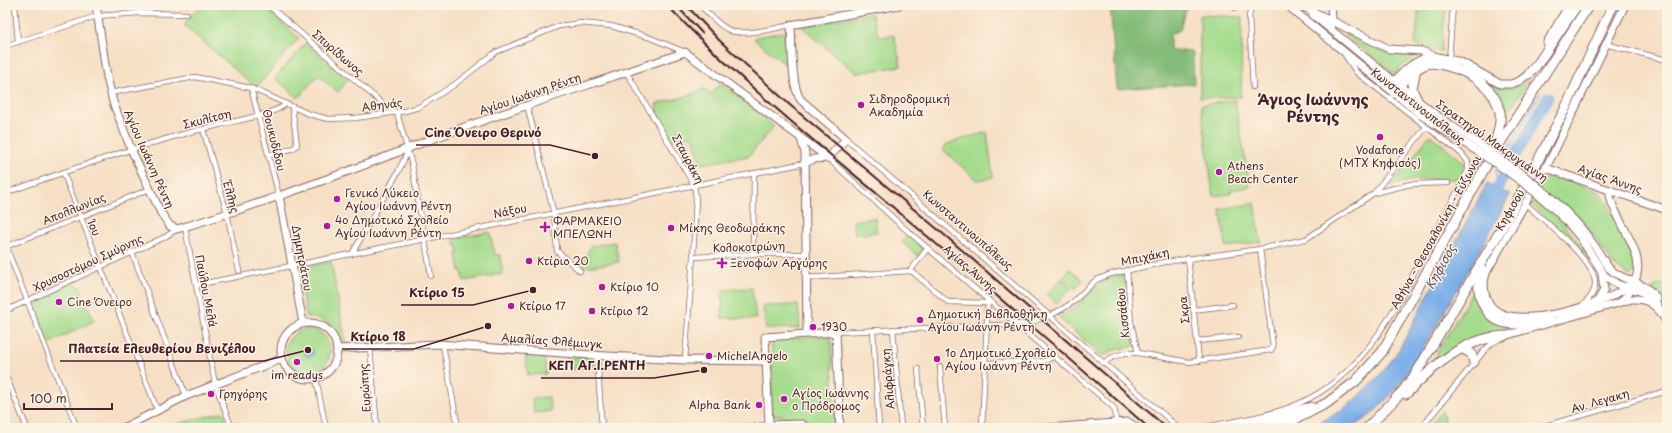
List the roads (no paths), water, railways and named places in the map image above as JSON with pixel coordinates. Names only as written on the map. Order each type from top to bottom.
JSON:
[{"type":"highway","points":[[1529,74],[1540,62],[1577,5]]},
{"type":"highway","name":"Αθήνα - Θεσσαλονίκη - Εύζωνοι","points":[[1266,428],[1294,420],[1327,403],[1356,380],[1382,352],[1491,157],[1589,5]]},
{"type":"highway","points":[[1367,428],[1415,375],[1510,214],[1565,109],[1613,5]]},
{"type":"highway","points":[[1391,90],[1398,83],[1428,63],[1443,65],[1466,73],[1480,82],[1488,89],[1496,101],[1500,116],[1499,127],[1491,157]]},
{"type":"highway","points":[[1415,72],[1412,89],[1417,100]]},
{"type":"highway","points":[[1484,258],[1478,279],[1478,291],[1482,303],[1493,317],[1501,322],[1515,324],[1530,322],[1549,316]]},
{"type":"highway","points":[[1384,410],[1405,395],[1433,367],[1463,348],[1486,340],[1504,336]]},
{"type":"highway","points":[[1463,348],[1471,352],[1474,362]]},
{"type":"highway","points":[[1227,428],[1276,417],[1319,403],[1327,403]]},
{"type":"street","points":[[14,5],[18,42]]},
{"type":"street","name":"Αγίου Ιωάννη Ρέντη","points":[[96,5],[110,93],[117,115],[131,149],[164,218],[172,228],[177,229],[279,196],[528,105],[685,52]]},
{"type":"street","points":[[139,5],[140,14]]},
{"type":"street","name":"Σπυρίδωνος","points":[[268,5],[383,104],[397,113]]},
{"type":"street","points":[[700,5],[724,27],[733,32],[745,32],[791,25],[899,5]]},
{"type":"street","points":[[1252,5],[1250,16],[1253,87]]},
{"type":"street","name":"Στρατηγού Μακρυγιάννη","points":[[1286,5],[1422,114],[1520,180],[1571,221],[1590,239],[1609,268],[1631,285]]},
{"type":"street","points":[[1300,5],[1331,24],[1389,49],[1401,51],[1416,50],[1433,56],[1449,59],[1467,65],[1500,84],[1516,82],[1529,74],[1569,5]]},
{"type":"street","points":[[1323,34],[1331,24],[1331,5]]},
{"type":"street","points":[[1449,59],[1453,5]]},
{"type":"street","name":"Κηφισού","points":[[1625,5],[1574,113],[1546,168],[1486,273],[1484,292],[1492,307],[1504,315],[1515,318],[1549,316],[1581,307],[1612,296],[1631,285]]},
{"type":"street","points":[[5,46],[97,16],[187,14]]},
{"type":"street","name":"Αθηνάς","points":[[110,93],[188,77],[201,78],[251,88],[309,114],[328,119],[355,118],[397,113],[414,109],[434,98],[496,52],[560,26],[581,23],[611,26],[648,37],[685,52]]},
{"type":"street","name":"Στρατηγού Μακρυγιάννη","points":[[1331,24],[1427,108],[1524,175],[1553,198],[1571,221],[1601,271],[1614,282],[1631,285],[1654,294],[1667,324]]},
{"type":"street","name":"Κωνσταντινουπόλεως","points":[[791,25],[792,54],[797,93],[801,100],[1179,428]]},
{"type":"street","points":[[1606,44],[1667,60]]},
{"type":"street","name":"Κωνσταντινουπόλεως","points":[[1200,428],[1276,412],[1316,395],[1341,378],[1360,359],[1376,339],[1395,310],[1468,170],[1469,166],[1466,158],[1357,73],[1344,51]]},
{"type":"street","points":[[685,52],[801,139],[804,153],[807,334]]},
{"type":"street","points":[[1398,83],[1402,72],[1416,62],[1426,57],[1433,56]]},
{"type":"street","name":"Σταυράκη","points":[[627,72],[694,185],[696,198],[693,258],[685,360]]},
{"type":"street","name":"Θουκυδίδου","points":[[251,88],[279,196]]},
{"type":"street","name":"Σκυλίτση","points":[[5,193],[131,149],[203,128],[280,109],[285,104]]},
{"type":"street","points":[[528,105],[554,214],[558,251],[580,271]]},
{"type":"street","points":[[268,155],[294,148],[297,145],[292,107]]},
{"type":"street","points":[[397,113],[408,149],[431,276]]},
{"type":"street","name":"Μπιχάκη","points":[[836,332],[1018,325],[1049,316],[1073,302],[1096,280],[1111,274],[1188,258],[1260,249],[1306,239],[1374,193],[1426,127]]},
{"type":"street","name":"Έλλης","points":[[203,128],[227,213],[239,271]]},
{"type":"street","name":"Αγίας Άννης","points":[[801,139],[828,158],[988,301],[1055,356],[1112,406],[1115,412],[1116,423]]},
{"type":"street","points":[[828,158],[846,139]]},
{"type":"street","points":[[352,254],[398,172],[408,149]]},
{"type":"street","points":[[804,153],[817,151]]},
{"type":"street","name":"Νάξου","points":[[196,285],[754,174],[804,163],[814,159],[828,158]]},
{"type":"street","name":"Αγίας Άννης","points":[[1546,168],[1667,210]]},
{"type":"street","name":"Ίου","points":[[63,172],[157,409]]},
{"type":"street","points":[[752,254],[754,174]]},
{"type":"street","points":[[1374,193],[1411,184],[1448,183]]},
{"type":"street","name":"Απολλωνίας","points":[[5,246],[150,189]]},
{"type":"street","points":[[1610,190],[1613,205],[1638,261],[1638,272],[1621,302]]},
{"type":"street","name":"Δημητράτου","points":[[279,196],[303,323]]},
{"type":"street","points":[[1526,204],[1584,258],[1592,270],[1595,289],[1581,307]]},
{"type":"street","name":"Παύλου Μελά","points":[[185,227],[215,384],[232,428]]},
{"type":"street","name":"Χρυσοστόμου Σμύρνης","points":[[5,311],[166,237],[177,229]]},
{"type":"street","points":[[5,246],[77,428]]},
{"type":"street","points":[[910,272],[928,248]]},
{"type":"street","points":[[1103,363],[1120,354],[1138,353],[1184,361],[1198,361],[1271,350],[1273,347],[1260,249]]},
{"type":"street","points":[[132,252],[186,396]]},
{"type":"street","name":"Κολοκοτρώνη","points":[[693,258],[752,254],[806,254]]},
{"type":"street","name":"Σκρα","points":[[1188,258],[1198,361]]},
{"type":"street","name":"Κισσάβου","points":[[1127,270],[1131,322],[1138,353]]},
{"type":"street","points":[[1597,302],[1604,290],[1604,280],[1601,271]]},
{"type":"street","points":[[806,278],[910,272],[914,273],[948,302],[988,301],[982,428]]},
{"type":"street","points":[[1421,428],[1474,362],[1491,344],[1504,336],[1632,299],[1643,300],[1653,304],[1662,314]]},
{"type":"street","points":[[1193,310],[1233,305]]},
{"type":"street","points":[[303,323],[314,323],[328,331],[334,339],[337,349],[333,365],[326,374],[316,379],[304,380],[287,370],[281,359],[280,348],[285,336],[294,327],[303,323]]},
{"type":"street","name":"Αλιφράγκη","points":[[893,329],[901,428]]},
{"type":"street","points":[[873,330],[879,428]]},
{"type":"street","points":[[769,425],[764,337],[836,332],[840,428]]},
{"type":"street","points":[[1197,341],[1238,336]]},
{"type":"street","points":[[443,345],[458,428]]},
{"type":"street","name":"Αμαλίας Φλέμινγκ","points":[[337,349],[443,345],[685,360],[766,361]]},
{"type":"street","name":"Ευρώπης","points":[[370,347],[377,428]]},
{"type":"street","points":[[597,355],[602,428]]},
{"type":"street","points":[[984,363],[1045,361],[1055,356]]},
{"type":"street","points":[[122,428],[157,409],[186,396],[281,359]]},
{"type":"street","points":[[940,367],[945,428]]},
{"type":"street","points":[[918,368],[923,428]]},
{"type":"street","points":[[5,374],[27,428]]},
{"type":"street","points":[[316,379],[326,428]]},
{"type":"street","name":"Αν. Λεγακη","points":[[1538,428],[1667,391]]},
{"type":"street","points":[[1048,428],[1128,422],[1137,428]]},
{"type":"street","points":[[725,428],[802,424],[806,428]]},
{"type":"water","points":[[1487,183],[1510,195],[1474,261],[1412,367],[1390,396],[1372,414],[1351,428],[1306,428],[1321,422],[1347,406],[1371,385],[1391,361],[1400,348]]},
{"type":"water","points":[[309,347],[314,352],[309,357],[304,352]]},
{"type":"waterway","points":[[1503,159],[1540,93]]},
{"type":"waterway","name":"Κηφισός","points":[[1490,201],[1548,97]]},
{"type":"waterway","points":[[1497,188],[1496,171],[1498,168]]},
{"type":"railway","points":[[667,5],[749,85],[959,263],[1149,428]]},
{"type":"railway","points":[[676,5],[702,33]]},
{"type":"railway","points":[[686,5],[720,41],[791,106],[948,238],[1167,428]]},
{"type":"place","name":"Σιδηροδρομική Ακαδημία","points":[[861,105]]},
{"type":"place","name":"Vodafone (MTX Κηφισός)","points":[[1380,137]]},
{"type":"place","name":"Cine Όνειρο Θερινό","points":[[595,156]]},
{"type":"place","name":"Athens Beach Center","points":[[1219,172]]},
{"type":"place","name":"Γενικό Λύκειο Αγίου Ιωάννη Ρέντη","points":[[337,199]]},
{"type":"place","name":"4ο Δημοτικό Σχολείο Αγίου Ιωάννη Ρέντη","points":[[327,226]]},
{"type":"place","name":"ΦΑΡΜΑΚΕΙΟ ΜΠΕΛΩΝΗ","points":[[545,227]]},
{"type":"place","name":"Μίκης Θεοδωράκης","points":[[671,228]]},
{"type":"place","name":"Κτίριο 20","points":[[529,261]]},
{"type":"place","name":"Ξενοφών Αργύρης","points":[[722,263]]},
{"type":"place","name":"Κτίριο 10","points":[[602,287]]},
{"type":"place","name":"Κτίριο 15","points":[[533,290]]},
{"type":"place","name":"Cine Όνειρο","points":[[59,302]]},
{"type":"place","name":"Κτίριο 17","points":[[511,306]]},
{"type":"place","name":"Κτίριο 12","points":[[592,311]]},
{"type":"place","name":"Δημοτική Βιβλιοθήκη Αγίου Ιωάννη Ρέντη","points":[[920,320]]},
{"type":"place","name":"Κτίριο 18","points":[[488,326]]},
{"type":"place","name":"1930","points":[[813,327]]},
{"type":"place","name":"Πλατεία Ελευθερίου Βενιζέλου","points":[[308,350]]},
{"type":"place","name":"MichelAngelo","points":[[709,356]]},
{"type":"place","name":"1ο Δημοτικό Σχολείο Αγίου Ιωάννη Ρέντη","points":[[937,359]]},
{"type":"place","name":"im readys","points":[[297,362]]},
{"type":"place","name":"ΚΕΠ ΑΓ.Ι.ΡΕΝΤΗ","points":[[704,370]]},
{"type":"place","name":"Γρηγόρης","points":[[211,394]]},
{"type":"place","name":"Αγίος Ιωάννης ο Πρόδρομος","points":[[784,399]]},
{"type":"place","name":"Alpha Bank","points":[[759,405]]},
{"type":"district","name":"Άγιος Ιωάννης Ρέντης","points":[[1313,108]]}]
